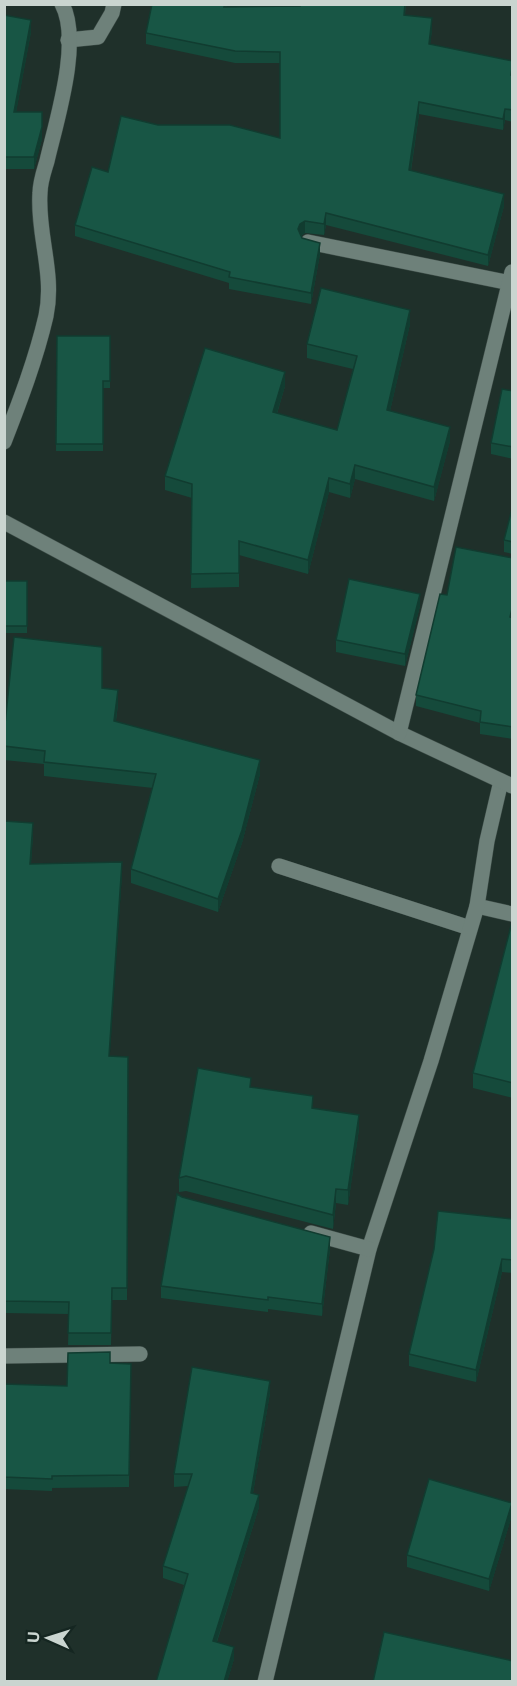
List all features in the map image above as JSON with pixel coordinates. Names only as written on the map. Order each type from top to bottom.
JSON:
[{"type":"street","points":[[4,442],[25,387],[46,314],[49,284],[40,219],[40,190],[68,70],[67,14],[62,4]]},
{"type":"street","points":[[68,40],[98,37],[112,13],[114,4]]},
{"type":"street","points":[[308,242],[511,278],[399,733]]},
{"type":"street","points":[[4,522],[399,733],[507,784],[487,841],[477,906],[431,1061],[369,1249],[265,1682]]},
{"type":"street","points":[[279,866],[470,928]]},
{"type":"street","points":[[477,906],[513,914]]},
{"type":"street","points":[[300,1230],[369,1249]]},
{"type":"street","points":[[4,1356],[140,1353]]},
{"type":"building","points":[[152,4],[225,4],[224,7],[405,4],[404,15],[432,18],[429,44],[513,61],[511,75],[513,75],[513,110],[505,109],[503,119],[419,102],[409,170],[504,194],[488,255],[326,213],[324,224],[305,221],[298,229],[302,238],[320,243],[311,293],[229,277],[230,272],[75,225],[92,167],[108,172],[121,116],[158,125],[230,125],[280,138],[280,52],[235,51],[146,33]]},
{"type":"building","points":[[4,15],[31,20],[14,112],[42,112],[42,127],[34,157],[4,157]]},
{"type":"building","points":[[321,288],[410,310],[387,410],[450,427],[434,487],[355,465],[350,484],[329,478],[308,560],[239,541],[239,573],[191,574],[192,484],[165,476],[205,348],[285,372],[273,412],[337,430],[357,356],[307,344]]},
{"type":"building","points":[[57,336],[110,336],[110,381],[103,381],[103,444],[56,444]]},
{"type":"building","points":[[502,389],[513,391],[513,447],[491,443]]},
{"type":"building","points":[[513,505],[513,542],[504,540]]},
{"type":"building","points":[[456,547],[513,558],[513,605],[510,617],[513,618],[513,727],[480,722],[481,711],[416,695],[440,594],[447,595]]},
{"type":"building","points":[[349,579],[420,594],[405,654],[336,640]]},
{"type":"building","points":[[4,581],[27,581],[27,626],[4,626]]},
{"type":"building","points":[[14,637],[102,647],[102,688],[118,690],[114,721],[260,760],[242,830],[218,899],[131,869],[156,774],[44,762],[45,751],[4,746]]},
{"type":"building","points":[[4,821],[33,823],[30,864],[122,862],[109,1056],[128,1057],[127,1288],[112,1288],[111,1333],[68,1333],[69,1302],[4,1301]]},
{"type":"building","points":[[513,923],[513,1083],[473,1073]]},
{"type":"building","points":[[198,1068],[251,1078],[250,1087],[313,1096],[312,1108],[359,1115],[348,1190],[336,1189],[333,1215],[186,1176],[179,1178]]},
{"type":"building","points":[[177,1194],[330,1237],[322,1304],[268,1297],[268,1300],[161,1286]]},
{"type":"building","points":[[438,1211],[513,1219],[513,1260],[502,1259],[476,1370],[409,1354],[434,1249]]},
{"type":"building","points":[[110,1352],[110,1363],[131,1364],[129,1475],[52,1476],[52,1479],[4,1477],[4,1384],[67,1386],[68,1353]]},
{"type":"building","points":[[192,1367],[270,1381],[251,1493],[259,1495],[213,1641],[234,1647],[224,1682],[156,1682],[188,1574],[163,1566],[192,1474],[174,1474]]},
{"type":"building","points":[[429,1479],[512,1503],[489,1579],[407,1555]]},
{"type":"building","points":[[384,1632],[513,1661],[513,1682],[373,1682]]}]
